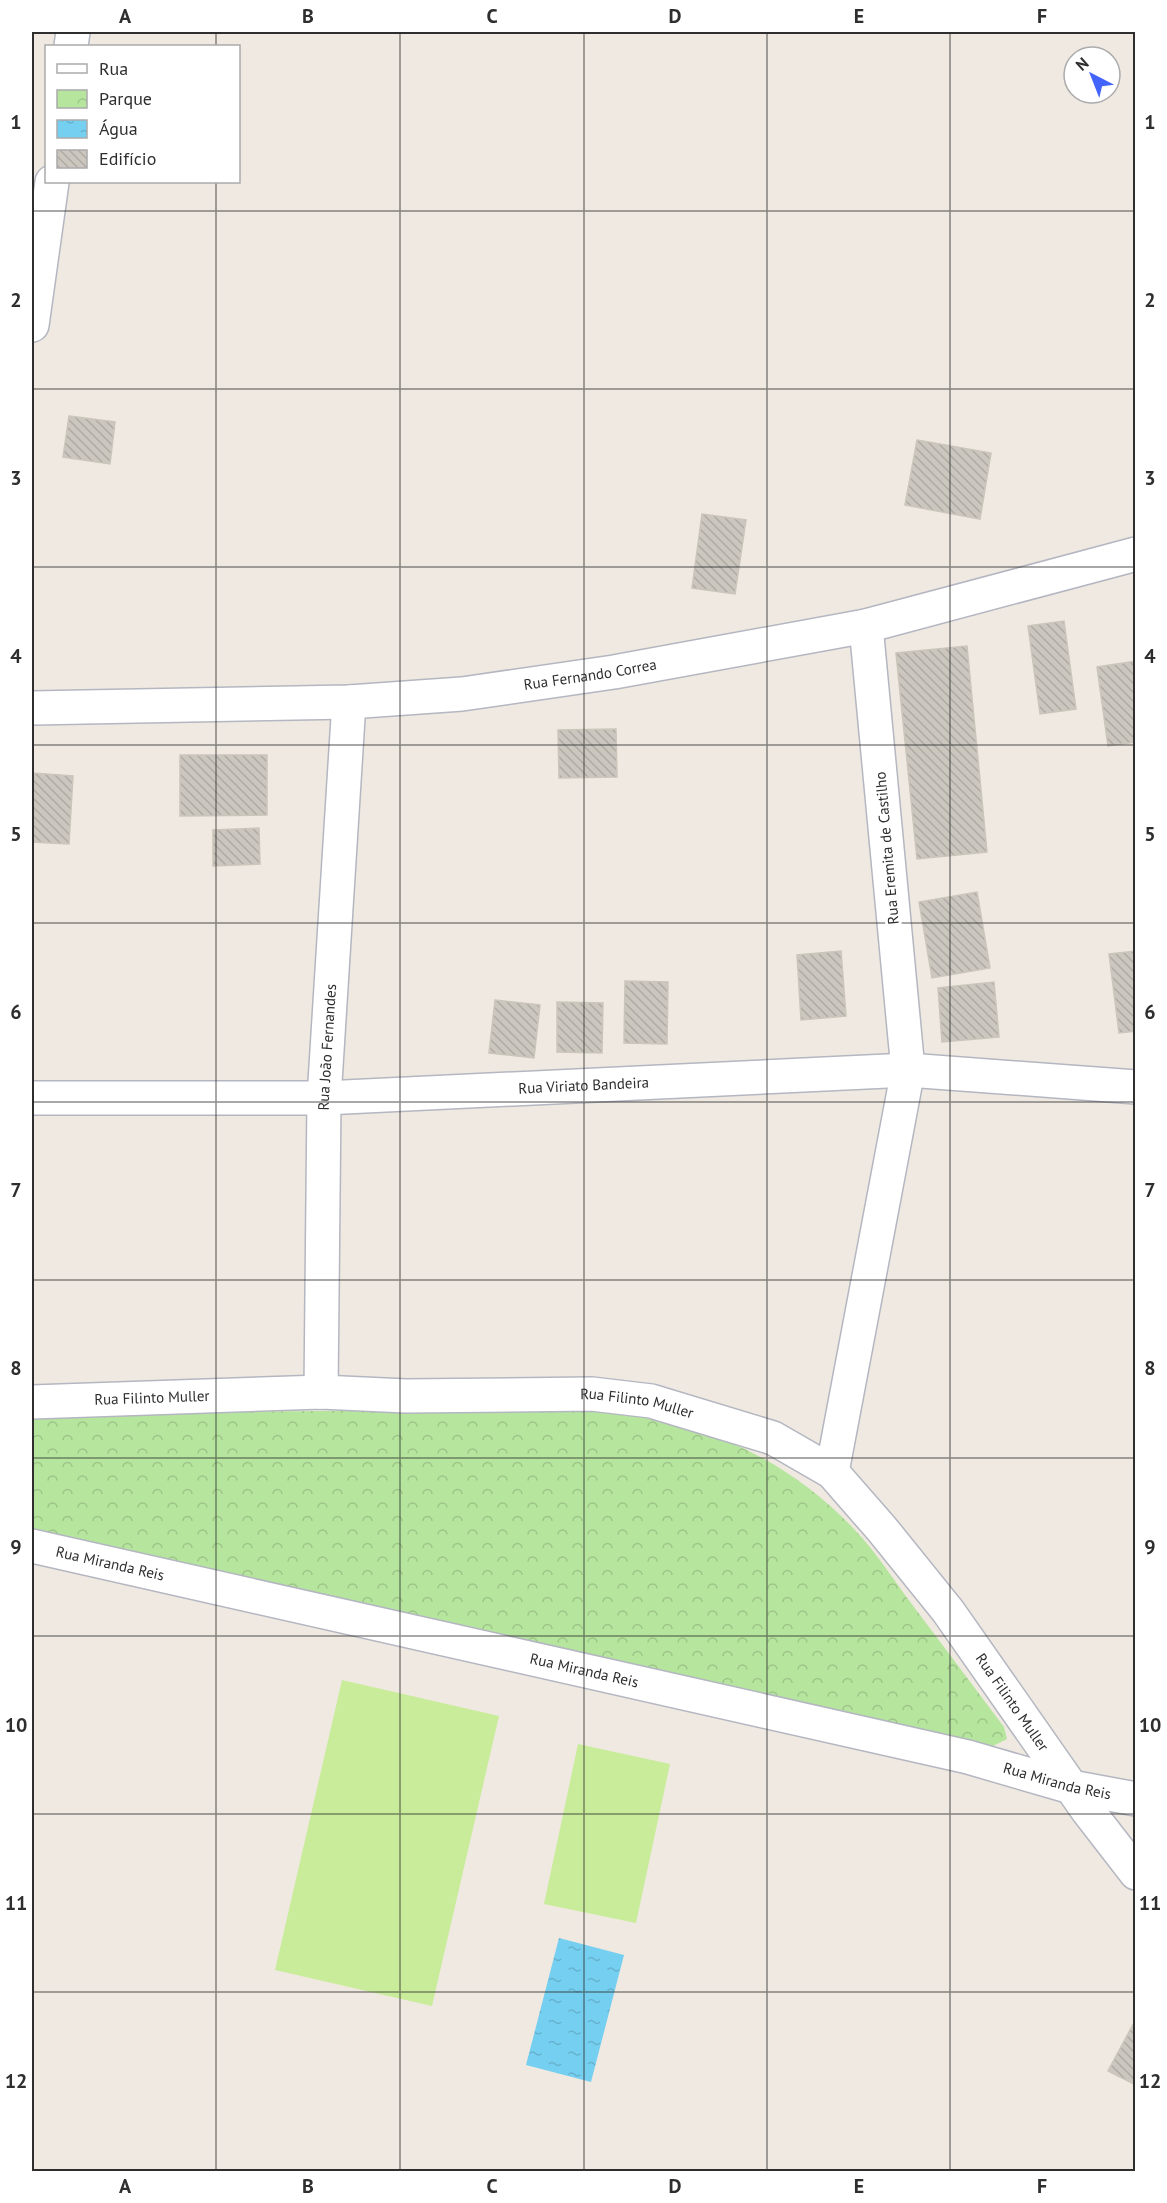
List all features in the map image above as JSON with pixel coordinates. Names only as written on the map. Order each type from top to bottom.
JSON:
[{"type":"street","points":[[32,325],[38,234],[52,183]]},
{"type":"street","name":"Rua Fernando Correa","points":[[32,708],[350,702],[462,694],[614,672],[866,626],[1136,554]]},
{"type":"street","name":"Rua Eremita de Castilho","points":[[832,1472],[908,1070],[866,626]]},
{"type":"street","name":"Rua João Fernandes","points":[[321,1392],[324,1098],[350,702]]},
{"type":"street","name":"Rua Viriato Bandeira","points":[[32,1098],[324,1098],[908,1070],[1136,1087]]},
{"type":"street","name":"Rua Filinto Muller","points":[[32,1402],[321,1392],[406,1396],[592,1394],[651,1401],[773,1438],[832,1472],[948,1611],[1071,1787],[1136,1874]]},
{"type":"street","name":"Rua Miranda Reis","points":[[32,1546],[968,1757],[1071,1787],[1136,1799]]},
{"type":"green space","points":[[616,1411],[683,1425],[746,1450],[775,1465],[803,1484],[863,1538],[1004,1727],[1007,1739],[991,1747],[32,1531],[32,1413]]},
{"type":"green space","points":[[342,1680],[499,1716],[432,2006],[275,1970]]},
{"type":"green space","points":[[578,1744],[670,1764],[636,1923],[544,1904]]},
{"type":"water","points":[[559,1938],[624,1955],[591,2082],[526,2065]]},
{"type":"building","points":[[69,416],[115,422],[110,464],[63,457]]},
{"type":"building","points":[[917,440],[991,453],[980,519],[905,505]]},
{"type":"building","points":[[702,514],[746,520],[735,594],[692,588]]},
{"type":"building","points":[[1064,621],[1076,709],[1040,714],[1028,626]]},
{"type":"building","points":[[967,646],[987,852],[917,859],[896,653]]},
{"type":"building","points":[[1136,661],[1136,742],[1108,746],[1097,667]]},
{"type":"building","points":[[616,729],[617,777],[559,778],[558,730]]},
{"type":"building","points":[[180,755],[267,755],[267,815],[180,816]]},
{"type":"building","points":[[32,773],[73,776],[69,844],[32,842]]},
{"type":"building","points":[[259,828],[260,864],[213,866],[213,830]]},
{"type":"building","points":[[977,892],[990,968],[932,978],[919,902]]},
{"type":"building","points":[[841,951],[846,1016],[801,1020],[797,955]]},
{"type":"building","points":[[1136,951],[1136,1031],[1119,1033],[1109,954]]},
{"type":"building","points":[[625,981],[668,982],[667,1044],[624,1043]]},
{"type":"building","points":[[994,982],[999,1037],[942,1042],[938,988]]},
{"type":"building","points":[[495,1000],[540,1005],[534,1058],[489,1053]]},
{"type":"building","points":[[557,1002],[603,1003],[602,1053],[557,1052]]},
{"type":"building","points":[[1136,2019],[1136,2085],[1108,2071]]}]
